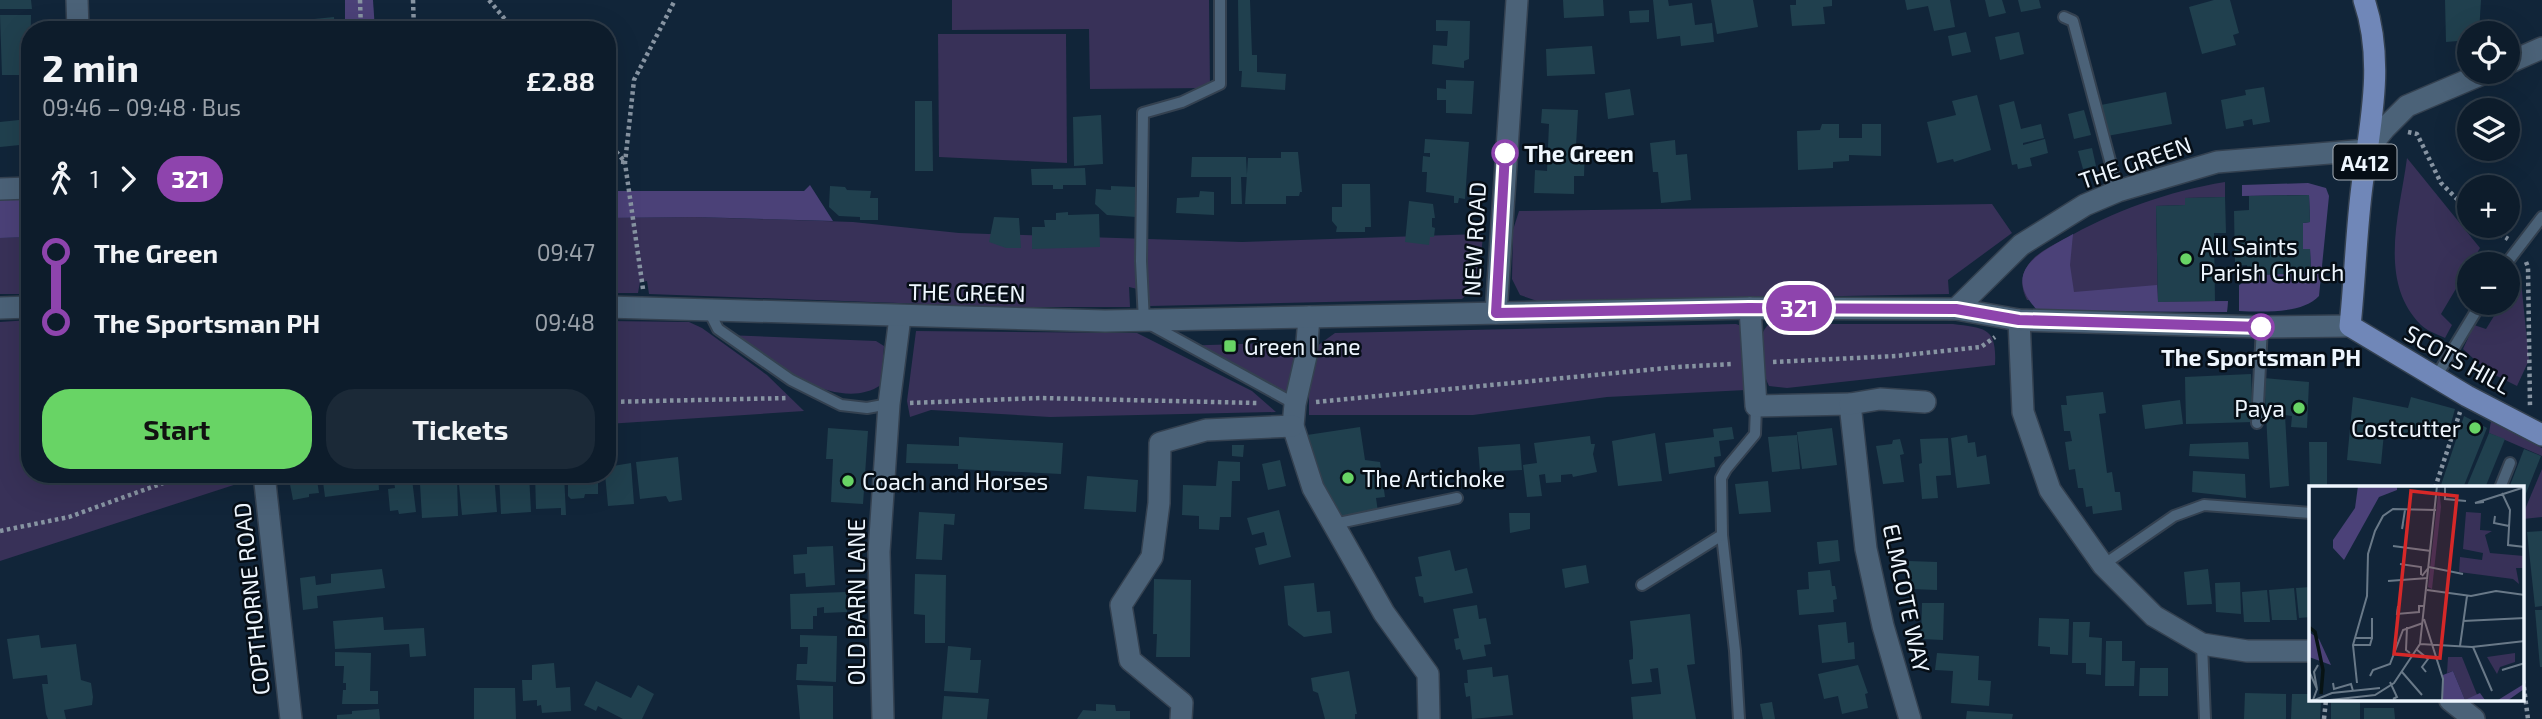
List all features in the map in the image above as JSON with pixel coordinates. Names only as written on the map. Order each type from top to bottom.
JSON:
[{"type":"main road","name":"A412","points":[[2350,326],[2374,99],[2375,49],[2364,0]]},
{"type":"main road","name":"SCOTS HILL","points":[[2350,326],[2468,396],[2542,435]]},
{"type":"street","points":[[76,0],[77,21]]},
{"type":"street","name":"NEW ROAD","points":[[1496,313],[1517,0]]},
{"type":"street","points":[[2520,58],[2542,48]]},
{"type":"street","points":[[2367,150],[2407,106],[2459,84]]},
{"type":"street","name":"THE GREEN","points":[[1956,309],[2021,245],[2085,205],[2118,191],[2217,162],[2367,150]]},
{"type":"street","points":[[0,189],[21,188]]},
{"type":"street","points":[[0,308],[21,307]]},
{"type":"street","name":"THE GREEN","points":[[616,307],[900,317],[1144,321],[1749,308],[1956,309],[2019,320],[2262,327],[2350,326]]},
{"type":"street","points":[[1749,308],[1756,406],[1850,404],[1880,399],[1925,402]]},
{"type":"street","name":"OLD BARN LANE","points":[[883,719],[879,552],[888,404],[900,317]]},
{"type":"street","points":[[1309,317],[1306,356],[1293,426],[1313,488],[1384,613],[1428,674],[1429,719]]},
{"type":"street","points":[[2019,320],[2023,412],[2050,490],[2103,565],[2154,616],[2202,644],[2247,651],[2309,651]]},
{"type":"street","name":"ELMCOTE WAY","points":[[1850,404],[1866,550],[1883,626],[1910,719]]},
{"type":"street","points":[[1181,719],[1182,703],[1130,660],[1121,605],[1152,558],[1158,503],[1160,443],[1206,430],[1293,426]]},
{"type":"street","name":"COPTHORNE ROAD","points":[[265,483],[291,719]]},
{"type":"street","points":[[2452,702],[2474,719]]},
{"type":"lane","points":[[1220,0],[1220,84],[1182,102],[1143,113],[1141,272],[1144,321],[1295,404]]},
{"type":"lane","points":[[2064,17],[2073,21],[2118,191]]},
{"type":"lane","points":[[2514,252],[2542,217]]},
{"type":"lane","points":[[709,311],[718,329],[791,380],[841,405],[854,407],[888,404]]},
{"type":"lane","points":[[2436,377],[2474,315]]},
{"type":"lane","points":[[2257,423],[2262,327]]},
{"type":"lane","points":[[1739,719],[1735,651],[1722,535],[1721,478],[1755,434],[1756,406]]},
{"type":"lane","points":[[2501,486],[2510,463]]},
{"type":"lane","points":[[1334,524],[1457,498]]},
{"type":"lane","points":[[2103,565],[2174,516],[2204,505],[2309,513]]},
{"type":"lane","points":[[1642,585],[1722,535]]},
{"type":"lane","points":[[2202,644],[2205,719]]},
{"type":"path","points":[[360,0],[361,21]]},
{"type":"path","points":[[412,0],[413,21]]},
{"type":"path","points":[[489,0],[506,21]]},
{"type":"path","points":[[643,307],[625,163],[634,80],[675,0]]},
{"type":"path","points":[[2385,128],[2417,134],[2441,183],[2457,199]]},
{"type":"path","points":[[616,152],[625,163]]},
{"type":"path","points":[[616,162],[625,163]]},
{"type":"path","points":[[2506,238],[2518,246],[2528,267],[2530,411]]},
{"type":"path","points":[[888,404],[1040,398],[1295,404],[1676,366],[1896,356],[1981,347],[2019,320]]},
{"type":"path","points":[[2436,486],[2468,396]]},
{"type":"path","points":[[616,402],[825,397]]},
{"type":"path","points":[[0,531],[69,517],[163,483]]},
{"type":"path","points":[[2524,688],[2528,719]]},
{"type":"shaded area","points":[[345,0],[373,0],[374,21],[345,21]]},
{"type":"shaded area","points":[[952,0],[1209,0],[1210,88],[1090,89],[1089,29],[952,30]]},
{"type":"shaded area","points":[[938,34],[1066,34],[1067,163],[939,157]]},
{"type":"shaded area","points":[[2407,158],[2457,220],[2457,238],[2472,238],[2480,248],[2478,252],[2457,252],[2457,287],[2441,314],[2452,325],[2445,338],[2421,325],[2407,307],[2399,288],[2395,267],[2397,223]]},
{"type":"shaded area","points":[[2225,182],[2225,197],[2185,198],[2185,205],[2156,206],[2158,301],[2228,301],[2227,312],[2027,300],[2022,282],[2025,269],[2049,247],[2102,220],[2142,204]]},
{"type":"shaded area","points":[[2308,183],[2326,188],[2329,196],[2319,296],[2312,302],[2293,309],[2239,311],[2239,285],[2248,280],[2248,275],[2311,273],[2310,249],[2303,249],[2303,223],[2310,222],[2309,195],[2242,196],[2242,185]]},
{"type":"shaded area","points":[[810,185],[833,221],[616,218],[616,191],[804,191]]},
{"type":"shaded area","points":[[21,193],[21,237],[0,238],[0,195]]},
{"type":"shaded area","points":[[1992,204],[2012,233],[1948,280],[1949,294],[1540,302],[1520,295],[1512,279],[1513,230],[1519,211]]},
{"type":"shaded area","points":[[695,217],[853,222],[959,233],[1242,242],[1483,236],[1478,284],[1462,299],[1150,306],[1146,291],[1129,287],[1130,307],[1007,307],[649,294],[647,281],[640,282],[638,293],[616,293],[616,218]]},
{"type":"shaded area","points":[[2073,234],[2070,265],[2074,292],[2157,285],[2158,302],[2228,301],[2227,312],[2038,311],[2027,297],[2023,274],[2037,256]]},
{"type":"shaded area","points":[[21,237],[21,294],[0,294],[0,238]]},
{"type":"shaded area","points":[[2520,271],[2529,360],[2517,386],[2487,371],[2463,349],[2474,325],[2486,329],[2495,315],[2520,315]]},
{"type":"shaded area","points":[[21,321],[21,483],[240,483],[0,561],[0,322]]},
{"type":"shaded area","points":[[616,321],[689,322],[702,328],[767,375],[804,411],[616,423]]},
{"type":"shaded area","points":[[1736,324],[1742,326],[1746,390],[1607,397],[1473,415],[1309,415],[1309,387],[1317,346],[1335,333]]},
{"type":"shaded area","points":[[1769,324],[1953,324],[1974,327],[1987,332],[1991,337],[1995,365],[1787,388],[1769,386],[1760,345],[1764,330]]},
{"type":"shaded area","points":[[916,331],[1137,333],[1252,391],[1276,412],[1050,417],[931,410],[910,417],[907,401]]},
{"type":"shaded area","points":[[726,335],[876,341],[884,346],[881,385],[863,392],[843,393],[822,389],[780,369]]},
{"type":"shaded area","points":[[1273,343],[1290,352],[1297,361],[1291,394],[1276,397],[1177,346]]},
{"type":"shaded area","points":[[2491,421],[2542,448],[2542,456],[2489,433]]},
{"type":"shaded area","points":[[2542,469],[2542,517],[2524,519],[2524,512]]},
{"type":"building","points":[[0,0],[31,0],[32,9],[0,9]]},
{"type":"building","points":[[1238,0],[1250,0],[1252,55],[1257,55],[1257,72],[1286,74],[1285,90],[1241,87]]},
{"type":"building","points":[[1563,0],[1603,0],[1604,16],[1564,18]]},
{"type":"building","points":[[1653,0],[1668,0],[1669,6],[1692,3],[1695,25],[1712,23],[1714,42],[1681,46],[1680,36],[1657,39]]},
{"type":"building","points":[[1711,0],[1753,0],[1758,27],[1717,34]]},
{"type":"building","points":[[1796,0],[1832,0],[1832,6],[1823,7],[1825,24],[1792,26],[1790,5],[1796,5]]},
{"type":"building","points":[[1905,0],[1950,0],[1955,27],[1934,31],[1928,6],[1907,10]]},
{"type":"building","points":[[1985,0],[2002,0],[2006,13],[1989,17]]},
{"type":"building","points":[[2018,0],[2039,0],[2041,8],[2021,12]]},
{"type":"building","points":[[2214,0],[2230,0],[2239,33],[2233,35],[2236,45],[2202,54],[2189,7]]},
{"type":"building","points":[[2445,0],[2481,0],[2480,21],[2457,21],[2457,41],[2446,42]]},
{"type":"building","points":[[1649,10],[1649,22],[1630,23],[1629,11]]},
{"type":"building","points":[[0,15],[31,15],[31,21],[21,21],[21,75],[2,75]]},
{"type":"building","points":[[334,17],[334,21],[314,21]]},
{"type":"building","points":[[1436,20],[1470,21],[1469,59],[1464,61],[1464,68],[1432,64],[1433,45],[1447,46],[1448,31],[1436,31]]},
{"type":"building","points":[[1966,32],[1971,52],[1952,56],[1948,36]]},
{"type":"building","points":[[2019,32],[2024,54],[2000,60],[1995,37]]},
{"type":"building","points":[[1592,46],[1595,74],[1547,76],[1546,49]]},
{"type":"building","points":[[1446,80],[1474,81],[1472,114],[1446,113],[1446,100],[1437,100],[1437,88],[1446,89]]},
{"type":"building","points":[[2264,87],[2270,122],[2253,125],[2252,119],[2243,121],[2244,126],[2226,129],[2221,100],[2246,95],[2245,90]]},
{"type":"building","points":[[1630,89],[1634,115],[1608,119],[1605,93]]},
{"type":"building","points":[[2166,92],[2172,124],[2107,136],[2101,105]]},
{"type":"building","points":[[1977,95],[1991,150],[1954,162],[1953,159],[1937,163],[1927,122],[1956,115],[1952,101]]},
{"type":"building","points":[[915,101],[932,101],[933,171],[915,171]]},
{"type":"building","points":[[2014,101],[2021,129],[2041,124],[2044,138],[2023,145],[2045,139],[2048,153],[2030,158],[2032,166],[2018,169],[2017,164],[2012,165],[1999,105]]},
{"type":"building","points":[[1542,109],[1578,110],[1576,146],[1585,146],[1584,176],[1574,176],[1574,194],[1534,193],[1535,170],[1547,171],[1549,124],[1541,123]]},
{"type":"building","points":[[2084,110],[2091,135],[2074,139],[2068,114]]},
{"type":"building","points":[[1101,115],[1103,164],[1074,166],[1073,117]]},
{"type":"building","points":[[21,120],[21,145],[0,147],[0,122]]},
{"type":"building","points":[[1822,124],[1839,124],[1839,138],[1862,138],[1862,124],[1881,124],[1881,156],[1849,155],[1849,161],[1833,162],[1833,168],[1798,170],[1797,131],[1820,130]]},
{"type":"building","points":[[1425,139],[1469,142],[1465,199],[1459,198],[1458,203],[1454,203],[1454,196],[1426,192],[1427,172],[1422,172],[1423,156],[1430,157],[1430,153],[1424,153]]},
{"type":"building","points":[[1675,140],[1676,155],[1687,154],[1691,200],[1661,203],[1658,172],[1653,172],[1650,143]]},
{"type":"building","points":[[2092,148],[2096,166],[2083,169],[2078,151]]},
{"type":"building","points":[[1281,152],[1298,152],[1302,192],[1299,196],[1286,196],[1286,204],[1245,204],[1248,158],[1281,158]]},
{"type":"building","points":[[1192,157],[1246,157],[1247,177],[1241,177],[1242,204],[1231,204],[1231,177],[1191,177]]},
{"type":"building","points":[[1085,168],[1086,185],[1063,185],[1063,189],[1053,189],[1053,185],[1032,185],[1031,169]]},
{"type":"building","points":[[1342,184],[1370,184],[1371,227],[1365,227],[1365,232],[1336,232],[1337,227],[1332,221],[1332,207],[1342,207]]},
{"type":"building","points":[[830,186],[871,191],[870,198],[878,198],[878,220],[839,216],[829,207]]},
{"type":"building","points":[[1111,186],[1137,187],[1136,217],[1107,215],[1095,204],[1096,189],[1111,190]]},
{"type":"building","points":[[1200,191],[1214,192],[1214,215],[1176,213],[1177,198],[1199,197]]},
{"type":"building","points":[[2309,195],[2310,222],[2303,223],[2303,249],[2310,249],[2311,273],[2248,275],[2247,265],[2235,266],[2234,211],[2249,210],[2249,196]]},
{"type":"building","name":"All Saints Parish Church","points":[[2225,197],[2226,233],[2214,233],[2215,301],[2158,302],[2156,206],[2185,205],[2185,198]]},
{"type":"building","points":[[1409,201],[1433,204],[1435,218],[1432,218],[1432,227],[1435,228],[1429,245],[1405,242]]},
{"type":"building","points":[[1068,212],[1068,215],[1099,214],[1100,247],[1032,249],[1032,227],[1045,227],[1044,220],[1056,220],[1056,213]]},
{"type":"building","points":[[994,217],[1019,218],[1021,248],[1006,248],[989,242]]},
{"type":"building","points":[[2251,374],[2253,422],[2186,424],[2185,377]]},
{"type":"building","points":[[2264,378],[2309,382],[2307,428],[2291,427],[2292,416],[2285,415],[2289,486],[2270,488]]},
{"type":"building","points":[[2103,392],[2106,413],[2099,414],[2107,473],[2112,472],[2115,492],[2120,492],[2122,510],[2093,514],[2092,506],[2086,507],[2083,488],[2078,488],[2075,469],[2069,470],[2065,442],[2072,441],[2070,431],[2064,431],[2061,405],[2067,405],[2066,396]]},
{"type":"building","points":[[2353,397],[2408,408],[2411,397],[2455,409],[2447,438],[2419,431],[2417,440],[2401,435],[2404,425],[2385,423],[2381,464],[2347,460]]},
{"type":"building","points":[[2180,400],[2183,424],[2145,429],[2142,405]]},
{"type":"building","points":[[2464,416],[2487,428],[2464,486],[2441,486]]},
{"type":"building","name":"The Artichoke","points":[[1360,427],[1365,460],[1380,462],[1385,497],[1376,498],[1378,512],[1334,519],[1307,435]]},
{"type":"building","points":[[1732,427],[1734,439],[1719,441],[1721,456],[1714,457],[1715,467],[1669,474],[1665,443],[1714,437],[1713,429]]},
{"type":"building","name":"Coach and Horses","points":[[828,428],[868,431],[863,504],[831,502],[833,459],[826,459]]},
{"type":"building","points":[[1832,428],[1837,465],[1802,469],[1797,432]]},
{"type":"building","points":[[1655,433],[1662,481],[1618,486],[1612,441]]},
{"type":"building","points":[[2489,433],[2505,439],[2486,486],[2467,486]]},
{"type":"building","points":[[1797,435],[1800,469],[1772,472],[1768,437]]},
{"type":"building","points":[[1967,435],[1968,443],[1975,442],[1977,457],[1986,455],[1990,484],[1957,488],[1951,438]]},
{"type":"building","points":[[1590,436],[1591,444],[1595,444],[1593,454],[1597,472],[1573,477],[1572,474],[1561,475],[1561,482],[1546,483],[1545,474],[1539,475],[1542,496],[1527,497],[1523,465],[1537,463],[1534,443]]},
{"type":"building","points":[[959,437],[1063,443],[1061,474],[958,469],[958,464],[906,463],[907,444],[959,446]]},
{"type":"building","points":[[1948,438],[1951,475],[1936,476],[1938,498],[1922,499],[1920,439]]},
{"type":"building","points":[[1900,439],[1904,454],[1900,455],[1904,482],[1883,484],[1876,446],[1892,444],[1893,440]]},
{"type":"building","points":[[2248,442],[2249,459],[2189,456],[2190,444]]},
{"type":"building","points":[[2309,442],[2327,442],[2327,486],[2310,486]]},
{"type":"building","points":[[1520,444],[1522,470],[1480,472],[1478,447]]},
{"type":"building","points":[[1232,445],[1244,445],[1243,457],[1232,456]]},
{"type":"building","points":[[2524,449],[2541,456],[2524,498],[2524,486],[2510,486]]},
{"type":"building","points":[[678,457],[682,500],[669,502],[666,496],[640,499],[636,462]]},
{"type":"building","points":[[1280,460],[1286,486],[1268,490],[1262,464]]},
{"type":"building","points":[[1218,461],[1240,462],[1240,481],[1232,481],[1231,517],[1220,517],[1219,530],[1199,529],[1199,516],[1182,515],[1183,485],[1216,486]]},
{"type":"building","points":[[631,463],[634,504],[608,506],[606,483],[616,483],[616,466]]},
{"type":"building","points":[[2193,471],[2245,474],[2246,498],[2192,492]]},
{"type":"building","points":[[1087,476],[1138,480],[1136,512],[1084,509]]},
{"type":"building","points":[[1768,481],[1771,512],[1739,514],[1735,484]]},
{"type":"building","points":[[290,483],[317,483],[319,493],[293,500]]},
{"type":"building","points":[[323,483],[379,483],[379,490],[325,497]]},
{"type":"building","points":[[394,483],[412,483],[416,512],[399,514],[398,510],[390,511],[388,489],[395,488]]},
{"type":"building","points":[[457,483],[458,516],[422,518],[420,484]]},
{"type":"building","points":[[459,483],[495,483],[497,512],[462,515]]},
{"type":"building","points":[[499,483],[529,483],[531,512],[501,514]]},
{"type":"building","points":[[535,483],[564,483],[566,515],[561,515],[561,508],[536,509]]},
{"type":"building","points":[[568,483],[598,483],[598,494],[585,494],[584,498],[571,499],[568,496]]},
{"type":"building","points":[[1279,510],[1291,557],[1259,565],[1255,548],[1267,545],[1264,532],[1252,535],[1247,518]]},
{"type":"building","points":[[919,512],[955,514],[954,525],[944,524],[942,560],[916,559]]},
{"type":"building","points":[[1509,513],[1530,513],[1530,529],[1510,533]]},
{"type":"building","points":[[2542,531],[2542,606],[2535,607],[2527,532]]},
{"type":"building","points":[[1838,540],[1840,561],[1819,564],[1817,542]]},
{"type":"building","points":[[833,546],[835,585],[806,587],[805,573],[794,574],[793,555],[807,554],[807,547]]},
{"type":"building","points":[[1450,550],[1455,571],[1467,568],[1473,593],[1424,603],[1423,597],[1419,596],[1415,577],[1422,576],[1418,557]]},
{"type":"building","points":[[1909,561],[1937,562],[1937,590],[1911,589],[1911,580],[1907,580]]},
{"type":"building","points":[[1586,565],[1589,583],[1565,588],[1562,569]]},
{"type":"building","points":[[382,569],[385,588],[317,596],[318,608],[303,610],[300,578],[315,576],[316,585],[331,583],[331,574]]},
{"type":"building","points":[[2208,569],[2212,604],[2187,605],[2184,572]]},
{"type":"building","points":[[1830,570],[1837,599],[1833,600],[1834,612],[1799,615],[1797,590],[1809,589],[1808,572]]},
{"type":"building","points":[[915,574],[946,575],[945,643],[925,643],[925,615],[914,614]]},
{"type":"building","points":[[1154,579],[1191,580],[1190,657],[1156,657],[1157,634],[1153,634]]},
{"type":"building","points":[[2240,582],[2241,614],[2216,612],[2215,583]]},
{"type":"building","points":[[1314,583],[1317,612],[1330,611],[1332,633],[1304,637],[1288,625],[1284,586]]},
{"type":"building","points":[[2309,587],[2309,617],[2299,618],[2296,588]]},
{"type":"building","points":[[2294,588],[2297,620],[2272,620],[2269,590]]},
{"type":"building","points":[[2267,590],[2270,622],[2244,622],[2242,592]]},
{"type":"building","points":[[846,592],[847,612],[824,613],[824,607],[817,608],[817,616],[813,616],[813,629],[791,629],[790,594]]},
{"type":"building","points":[[1922,603],[1944,603],[1943,640],[1921,639]]},
{"type":"building","points":[[1477,605],[1479,619],[1486,618],[1491,644],[1484,645],[1486,656],[1463,660],[1460,649],[1456,650],[1454,639],[1459,638],[1453,609]]},
{"type":"building","points":[[2535,610],[2542,610],[2542,667],[2540,667]]},
{"type":"building","points":[[1690,614],[1695,664],[1687,665],[1696,719],[1633,719],[1631,697],[1661,694],[1658,668],[1650,669],[1652,682],[1632,684],[1629,660],[1633,659],[1630,621]]},
{"type":"building","points":[[383,617],[384,630],[424,628],[426,656],[410,657],[409,644],[335,649],[333,621]]},
{"type":"building","points":[[2039,618],[2069,619],[2068,655],[2050,654],[2050,647],[2038,646]]},
{"type":"building","points":[[1846,622],[1848,643],[1854,642],[1855,659],[1822,663],[1818,625]]},
{"type":"building","points":[[2073,622],[2090,622],[2089,637],[2102,638],[2101,675],[2086,674],[2086,663],[2072,663]]},
{"type":"building","points":[[39,635],[41,648],[76,644],[81,680],[91,683],[92,705],[64,710],[66,719],[48,719],[42,684],[48,684],[47,675],[13,679],[7,639]]},
{"type":"building","points":[[800,635],[837,636],[836,682],[796,680],[797,664],[807,664],[808,647],[800,647]]},
{"type":"building","points":[[2106,641],[2122,641],[2122,661],[2135,661],[2134,686],[2105,686]]},
{"type":"building","points":[[948,646],[971,648],[970,660],[981,660],[978,693],[944,691]]},
{"type":"building","points":[[335,652],[371,653],[370,691],[378,691],[378,704],[342,704],[343,690],[346,690],[346,683],[343,683],[344,666],[335,666]]},
{"type":"building","points":[[1937,653],[1979,656],[1978,680],[1991,681],[1989,706],[1951,703],[1953,671],[1935,670]]},
{"type":"building","points":[[554,663],[556,688],[570,687],[571,711],[542,713],[541,705],[537,706],[537,700],[523,701],[522,680],[532,680],[532,665]]},
{"type":"building","points":[[1858,665],[1868,693],[1865,694],[1868,708],[1842,714],[1838,696],[1824,699],[1818,674]]},
{"type":"building","points":[[1492,667],[1493,677],[1508,675],[1513,715],[1472,719],[1470,696],[1466,697],[1464,683],[1468,683],[1467,670]]},
{"type":"building","points":[[2140,668],[2168,668],[2168,696],[2139,696]]},
{"type":"building","points":[[1349,671],[1357,714],[1355,719],[1325,719],[1318,693],[1313,691],[1311,678]]},
{"type":"building","points":[[596,681],[631,698],[638,685],[654,694],[642,719],[623,719],[598,706],[596,711],[584,705]]},
{"type":"building","points":[[797,685],[833,686],[833,719],[800,719]]},
{"type":"building","points":[[474,688],[515,688],[516,719],[474,719]]},
{"type":"building","points":[[2245,693],[2286,694],[2286,719],[2244,719]]},
{"type":"building","points":[[2292,694],[2309,694],[2309,702],[2321,702],[2320,719],[2291,719]]},
{"type":"building","points":[[944,696],[989,699],[987,719],[942,719]]},
{"type":"building","points":[[1772,702],[1775,719],[1763,719],[1760,704]]},
{"type":"building","points":[[2331,702],[2360,702],[2360,719],[2331,719]]},
{"type":"building","points":[[1096,704],[1115,705],[1116,711],[1130,711],[1130,719],[1077,719],[1083,710],[1096,711]]},
{"type":"building","points":[[2364,708],[2394,708],[2395,719],[2364,719]]},
{"type":"building","points":[[379,709],[380,719],[337,719],[337,715],[352,714],[352,711]]},
{"type":"building","points":[[1967,711],[2013,714],[2012,719],[1966,719]]},
{"type":"bus line","name":"321","points":[[1505,153],[1496,313],[1749,308],[1956,309],[2019,320],[2261,327]]},
{"type":"place","name":"The Green","points":[[1505,153]]},
{"type":"place","name":"All Saints Parish Church","points":[[2186,259]]},
{"type":"place","name":"The Sportsman PH","points":[[2261,327]]},
{"type":"place","name":"Green Lane","points":[[1230,346]]},
{"type":"place","name":"Paya","points":[[2299,408]]},
{"type":"place","name":"Costcutter","points":[[2475,428]]},
{"type":"place","name":"The Artichoke","points":[[1348,478]]},
{"type":"place","name":"Coach and Horses","points":[[848,481]]}]
